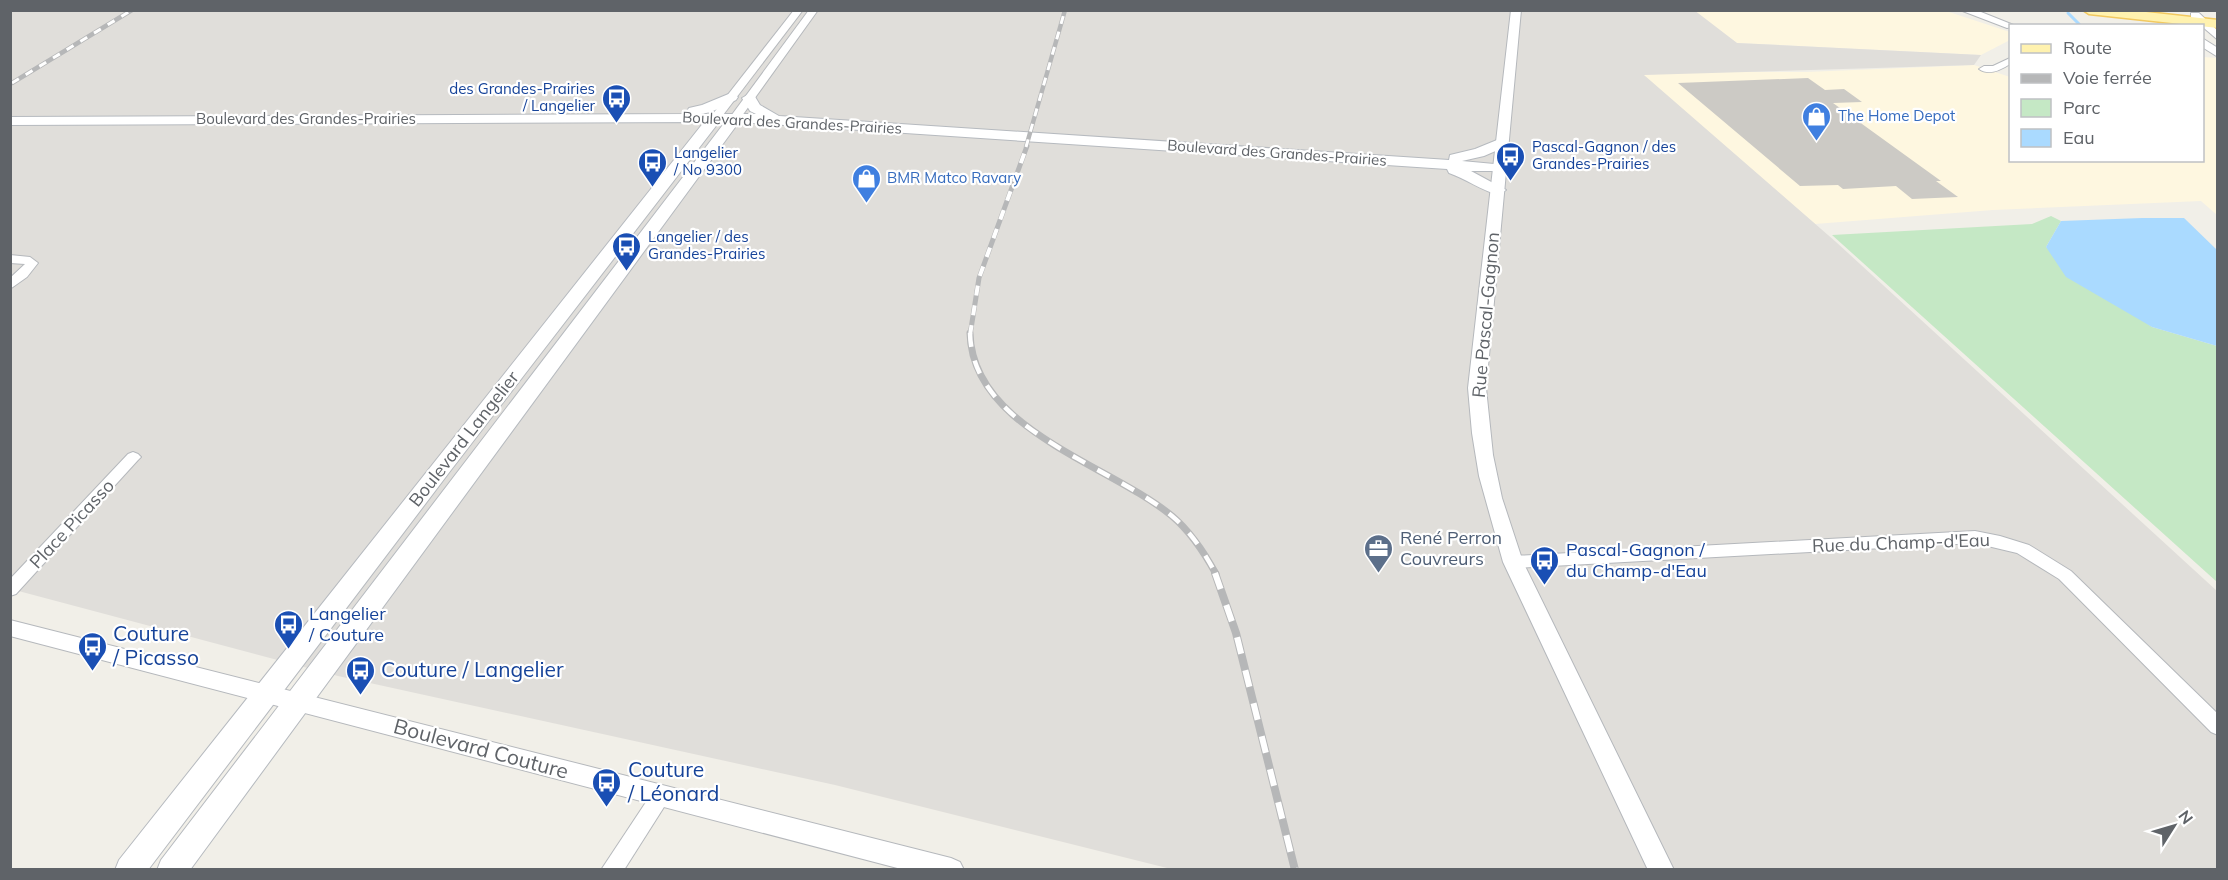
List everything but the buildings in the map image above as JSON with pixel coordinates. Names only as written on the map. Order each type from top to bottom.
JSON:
[{"type":"main road","points":[[2089,10],[2189,19],[2217,17]]},
{"type":"main road","points":[[2089,10],[2148,24]]},
{"type":"main road","points":[[2148,10],[2217,24]]},
{"type":"main road","points":[[640,117],[706,109],[731,98]]},
{"type":"main road","points":[[749,98],[751,104],[760,112],[780,120]]},
{"type":"main road","points":[[640,117],[692,125],[697,134],[693,148]]},
{"type":"main road","name":"Boulevard des Grandes-Prairies","points":[[10,121],[640,117],[718,127],[735,117],[1500,168]]},
{"type":"main road","name":"Boulevard Langelier","points":[[130,870],[693,148],[718,127],[735,117]]},
{"type":"main road","points":[[718,127],[733,130],[780,120]]},
{"type":"main road","name":"Boulevard Langelier","points":[[172,870],[718,127]]},
{"type":"main road","points":[[1415,162],[1465,157],[1502,143]]},
{"type":"main road","points":[[1415,162],[1460,172],[1498,190]]},
{"type":"street","name":"Boulevard Langelier","points":[[718,127],[731,98],[799,10]]},
{"type":"street","name":"Boulevard Langelier","points":[[735,117],[814,10]]},
{"type":"street","name":"Rue Pascal-Gagnon","points":[[1516,10],[1477,388],[1488,481],[1513,562],[1661,870]]},
{"type":"street","points":[[1965,10],[2009,25]]},
{"type":"street","points":[[2204,29],[2217,37]]},
{"type":"street","points":[[2204,43],[2217,55]]},
{"type":"street","points":[[1984,69],[1995,69],[2009,62]]},
{"type":"street","points":[[10,285],[32,263],[14,259]]},
{"type":"street","name":"Place Picasso","points":[[10,590],[133,457]]},
{"type":"street","name":"Rue du Champ-d'Eau","points":[[1513,562],[1975,537],[1997,539],[2022,547],[2046,560],[2065,575],[2217,727]]},
{"type":"street","name":"Boulevard Couture","points":[[11,629],[951,870]]},
{"type":"street","points":[[612,870],[661,796]]},
{"type":"shaded area","points":[[1694,10],[1737,43],[1981,55],[1974,65],[1644,75],[1836,242],[2217,591],[2217,869],[1171,869],[835,785],[338,676],[11,589],[10,11]]},
{"type":"shaded area","points":[[1694,11],[1946,11],[2009,32],[2009,41],[1981,55],[1737,43]]},
{"type":"shaded area","points":[[2204,57],[2217,58],[2217,215],[2201,201],[1993,210],[1815,224],[1643,75],[1686,72],[1806,72],[1974,65],[2009,77],[2009,162],[2204,162]]},
{"type":"green space","points":[[2051,216],[2061,221],[2046,247],[2152,327],[2217,346],[2217,582],[1832,235],[2032,224]]},
{"type":"water","points":[[2184,218],[2217,250],[2217,346],[2152,327],[2066,277],[2046,247],[2061,221]]},
{"type":"waterway","points":[[2068,13],[2079,24]]},
{"type":"railway","points":[[12,83],[132,10]]},
{"type":"railway","points":[[1026,147],[1065,10]]},
{"type":"railway","points":[[970,334],[979,278],[1027,146]]},
{"type":"railway","points":[[970,334],[977,366],[994,395],[1018,419],[1048,441],[1145,497],[1172,516],[1197,543],[1216,574]]},
{"type":"railway","points":[[1215,573],[1236,633],[1295,870]]},
{"type":"place","name":"des Grandes-Prairies / Langelier","points":[[616,124]]},
{"type":"place","name":"The Home Depot","points":[[1817,142]]},
{"type":"place","name":"Pascal-Gagnon / des Grandes-Prairies","points":[[1511,182]]},
{"type":"place","name":"Langelier / No 9300","points":[[653,188]]},
{"type":"place","name":"BMR Matco Ravary","points":[[866,204]]},
{"type":"place","name":"Langelier / des Grandes-Prairies","points":[[627,272]]},
{"type":"place","name":"René Perron Couvreurs","points":[[1379,574]]},
{"type":"place","name":"Pascal-Gagnon / du Champ-d'Eau","points":[[1545,586]]},
{"type":"place","name":"Langelier / Couture","points":[[288,650]]},
{"type":"place","name":"Couture / Picasso","points":[[92,672]]},
{"type":"place","name":"Couture / Langelier","points":[[360,696]]},
{"type":"place","name":"Couture / Léonard","points":[[607,808]]}]
